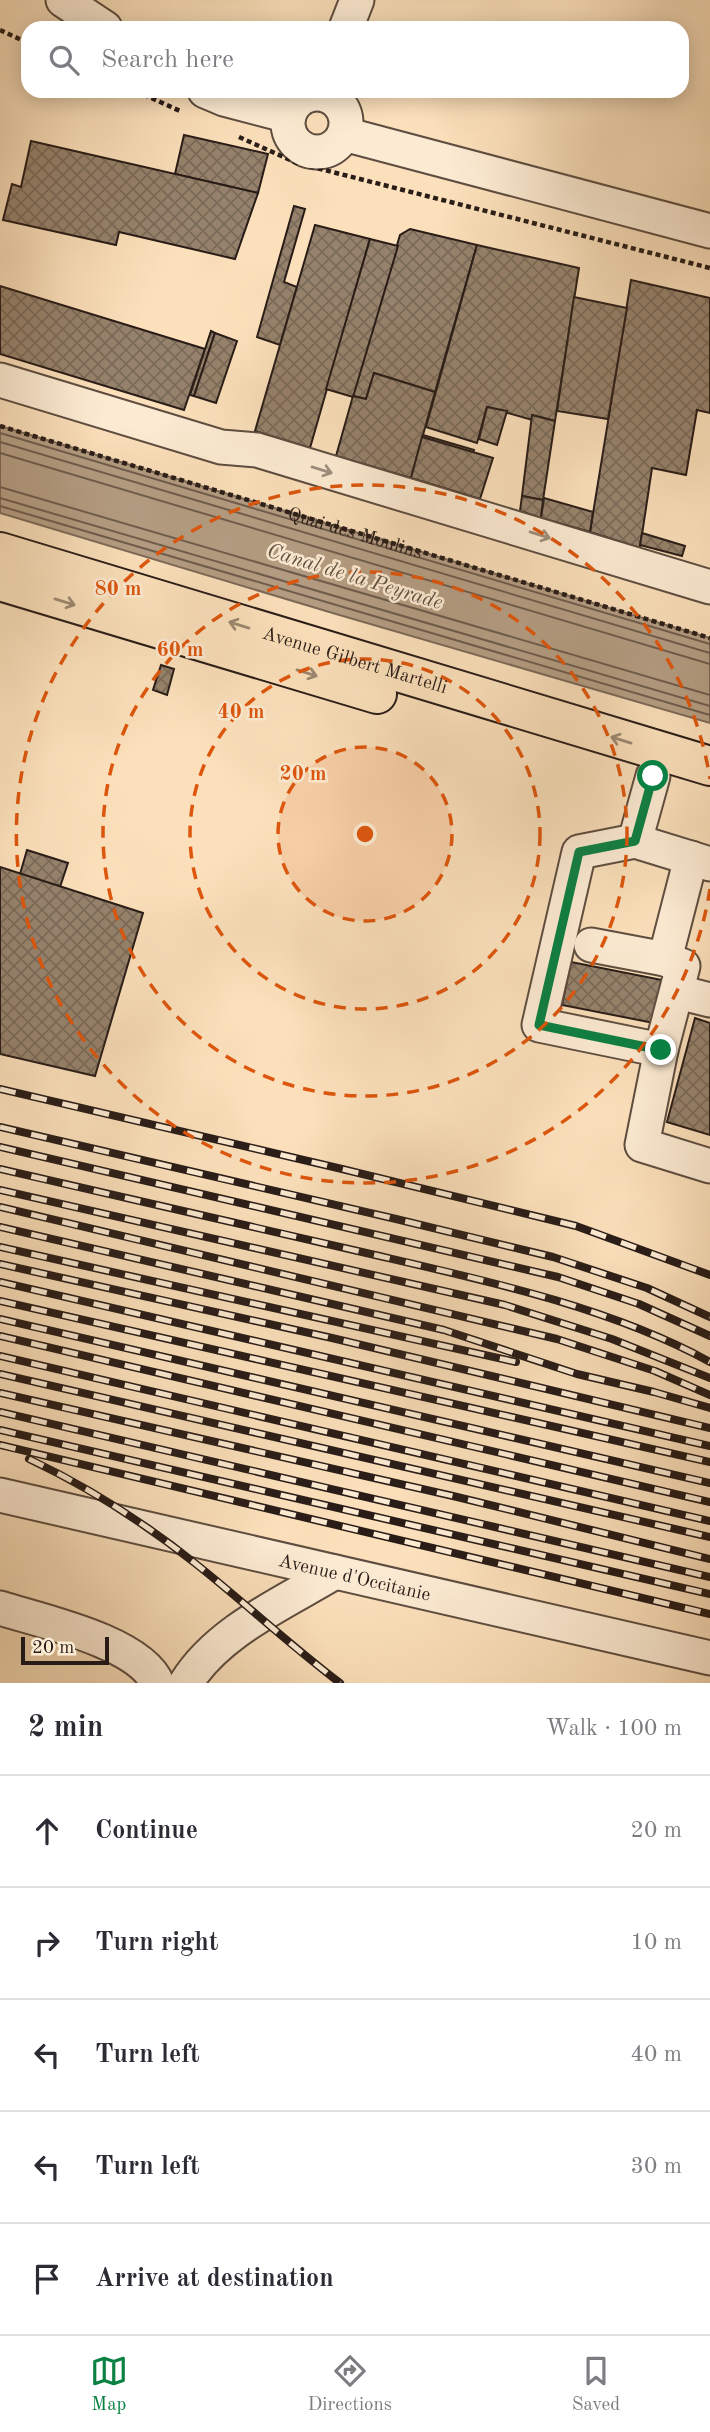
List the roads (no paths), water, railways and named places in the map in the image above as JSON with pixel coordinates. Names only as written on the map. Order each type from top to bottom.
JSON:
[{"type":"main road","name":"Avenue Gilbert Martelli","points":[[0,551],[710,766]]},
{"type":"main road","name":"Avenue Gilbert Martelli","points":[[0,581],[710,793]]},
{"type":"street","points":[[63,0],[94,21]]},
{"type":"street","points":[[349,21],[357,0]]},
{"type":"street","points":[[303,98],[294,106],[289,116],[291,136],[305,149],[317,152],[338,144],[344,134],[347,123],[344,111],[333,98]]},
{"type":"street","points":[[195,102],[224,99],[289,116]]},
{"type":"street","points":[[344,134],[710,231]]},
{"type":"street","points":[[0,380],[221,447],[257,450],[710,587]]},
{"type":"street","points":[[635,841],[653,776]]},
{"type":"street","points":[[665,959],[700,861],[635,841],[579,852],[539,1025],[665,1072]]},
{"type":"street","points":[[591,945],[665,959],[683,966],[665,1072],[642,1145],[710,1166]]},
{"type":"street","points":[[678,992],[710,1000]]},
{"type":"street","name":"Avenue d'Occitanie","points":[[0,1495],[710,1658]]},
{"type":"street","points":[[186,1683],[199,1662],[246,1625],[335,1572]]},
{"type":"street","points":[[0,1608],[110,1642],[152,1672],[157,1683]]},
{"type":"water","name":"Canal de la Peyrade","points":[[0,426],[710,638],[710,723],[0,513]]},
{"type":"railway","points":[[0,1089],[576,1226],[710,1275]]},
{"type":"railway","points":[[0,1127],[553,1257],[647,1288],[710,1317]]},
{"type":"railway","points":[[0,1147],[558,1277],[639,1304],[710,1336]]},
{"type":"railway","points":[[0,1169],[449,1272],[540,1296],[629,1325],[710,1362]]},
{"type":"railway","points":[[0,1190],[505,1305],[612,1339],[710,1378]]},
{"type":"railway","points":[[0,1207],[557,1339],[655,1371],[710,1395]]},
{"type":"railway","points":[[0,1227],[444,1330],[577,1374],[710,1408]]},
{"type":"railway","points":[[0,1247],[516,1362]]},
{"type":"railway","points":[[0,1264],[332,1338],[710,1428]]},
{"type":"railway","points":[[0,1282],[710,1446]]},
{"type":"railway","points":[[0,1301],[710,1462]]},
{"type":"railway","points":[[0,1319],[710,1483]]},
{"type":"railway","points":[[0,1336],[710,1502]]},
{"type":"railway","points":[[0,1356],[710,1521]]},
{"type":"railway","points":[[0,1374],[710,1537]]},
{"type":"railway","points":[[0,1393],[453,1496],[710,1559]]},
{"type":"railway","points":[[0,1412],[710,1577]]},
{"type":"railway","points":[[0,1430],[710,1594]]},
{"type":"railway","points":[[0,1445],[710,1614]]},
{"type":"railway","points":[[29,1459],[95,1494],[177,1549],[340,1683]]}]
